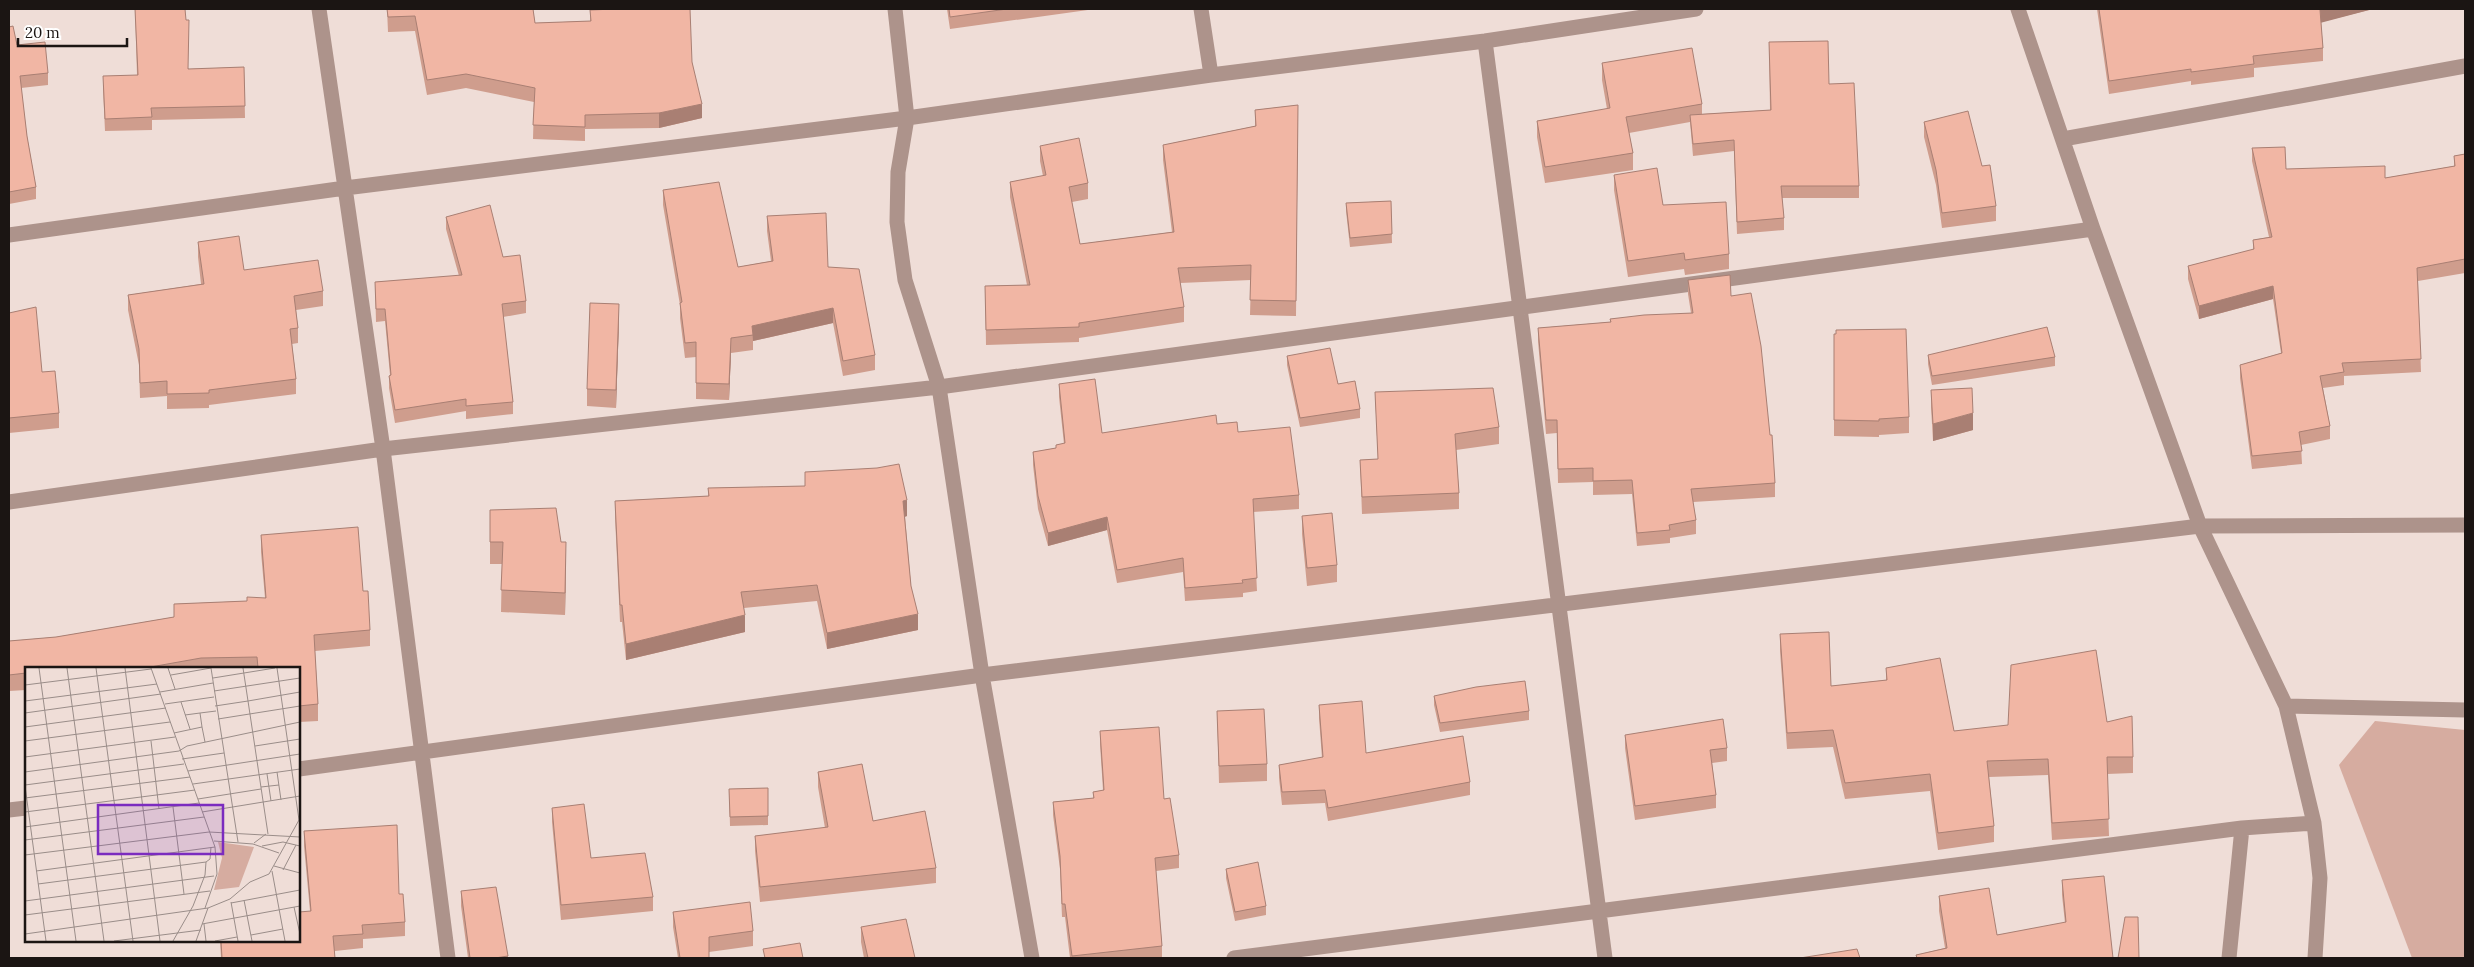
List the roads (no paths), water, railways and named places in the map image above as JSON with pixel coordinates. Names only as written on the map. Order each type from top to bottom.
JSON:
[{"type":"street","points":[[319,9],[383,449],[448,958]]},
{"type":"street","points":[[895,9],[907,118],[898,172],[897,222],[905,280],[939,386],[982,675],[1032,958]]},
{"type":"street","points":[[1201,9],[1211,75]]},
{"type":"street","points":[[9,235],[345,188],[907,118],[1211,75],[1485,41],[1696,9]]},
{"type":"street","points":[[2018,9],[2093,229],[2200,526],[2286,706],[2314,824],[2320,878],[2315,958]]},
{"type":"street","points":[[1485,41],[1605,958]]},
{"type":"street","points":[[2063,139],[2465,66]]},
{"type":"street","points":[[9,502],[383,449],[939,386],[2093,229]]},
{"type":"street","points":[[300,769],[982,675],[1558,603],[2200,526],[2465,525]]},
{"type":"street","points":[[2286,706],[2465,710]]},
{"type":"street","points":[[9,810],[25,808]]},
{"type":"street","points":[[1234,958],[2242,828],[2314,824]]},
{"type":"street","points":[[2229,958],[2242,828]]}]
